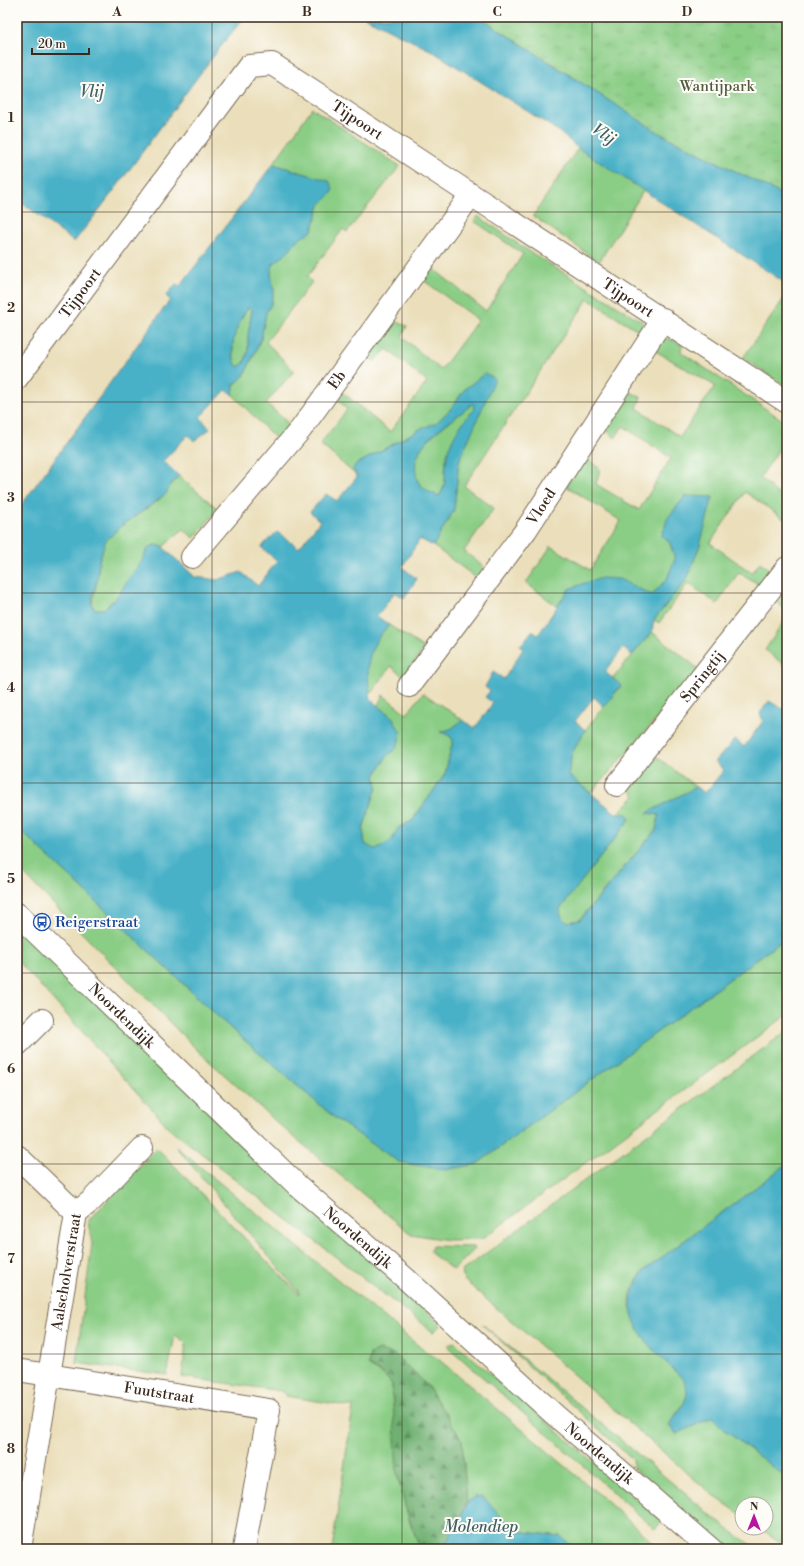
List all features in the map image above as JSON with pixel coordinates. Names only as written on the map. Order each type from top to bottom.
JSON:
[{"type":"street","name":"Tijpoort","points":[[17,378],[249,66],[272,64],[663,319],[787,402]]},
{"type":"street","name":"Eb","points":[[192,557],[301,429],[471,195]]},
{"type":"street","name":"Vloed","points":[[409,686],[526,530],[663,319]]},
{"type":"street","name":"Springtij","points":[[617,785],[787,568]]},
{"type":"street","name":"Noordendijk","points":[[17,914],[298,1186],[405,1278],[556,1416],[711,1549]]},
{"type":"street","points":[[17,1045],[42,1020]]},
{"type":"street","name":"Aalscholverstraat","points":[[20,1549],[76,1213],[91,1201],[142,1148]]},
{"type":"street","points":[[17,1156],[76,1213]]},
{"type":"street","points":[[17,1370],[48,1376]]},
{"type":"street","name":"Fuutstraat","points":[[48,1376],[269,1410],[244,1549]]},
{"type":"green space","name":"Wantijpark","points":[[479,17],[787,17],[787,197],[661,134]]},
{"type":"green space","points":[[312,108],[400,166],[347,232],[343,229],[307,277],[312,282],[266,342],[294,371],[266,403],[289,424],[277,440],[233,395],[234,385],[244,376],[261,339],[266,313],[271,304],[274,291],[271,273],[273,264],[286,254],[296,241],[312,231],[320,205],[332,193],[329,181],[273,164]]},
{"type":"green space","points":[[578,148],[644,190],[599,262],[533,216]]},
{"type":"green space","points":[[478,216],[527,250],[643,322],[641,332],[588,299],[464,486],[494,508],[464,551],[484,567],[478,579],[433,546],[454,510],[459,461],[494,379],[465,389],[450,410],[436,423],[420,429],[355,465],[357,476],[320,444],[347,410],[337,397],[341,391],[390,432],[427,382],[387,349],[374,362],[367,352],[392,320],[407,326],[402,337],[441,370],[478,320],[423,280],[430,266],[486,311],[523,254],[474,221]]},
{"type":"green space","points":[[787,294],[787,387],[743,358]]},
{"type":"green space","points":[[249,307],[252,310],[248,335],[248,351],[244,363],[238,367],[234,356],[233,337],[238,323]]},
{"type":"green space","points":[[668,338],[682,345],[681,352],[787,423],[787,437],[760,478],[787,502],[787,521],[745,492],[710,543],[752,573],[760,562],[774,573],[763,587],[739,572],[717,604],[688,583],[659,623],[654,620],[687,579],[700,545],[662,536],[670,543],[675,559],[667,579],[652,595],[637,589],[569,589],[557,606],[526,583],[551,546],[590,570],[621,521],[566,486],[585,457],[600,469],[596,484],[639,510],[671,458],[623,426],[615,438],[605,429],[628,391],[641,397],[637,408],[680,437],[715,386],[654,350],[659,340]]},
{"type":"green space","points":[[474,402],[474,410],[464,421],[449,447],[446,461],[445,483],[439,496],[426,490],[420,484],[416,477],[415,461],[419,451],[426,442]]},
{"type":"green space","points":[[179,476],[218,509],[194,538],[183,529],[163,547],[156,545],[149,547],[138,568],[132,574],[116,598],[104,609],[95,609],[92,605],[99,561],[105,542],[120,527],[159,500]]},
{"type":"green space","points":[[785,593],[787,595],[787,612],[777,602]]},
{"type":"green space","points":[[787,617],[787,670],[783,664],[765,650]]},
{"type":"green space","points":[[389,625],[424,648],[405,678],[391,666],[370,695],[368,684],[369,657],[381,634]]},
{"type":"green space","points":[[652,632],[700,670],[591,793],[568,775],[572,753],[585,730],[621,686],[613,678]]},
{"type":"green space","points":[[423,693],[463,720],[451,729],[441,732],[449,735],[453,740],[445,774],[412,821],[398,828],[393,840],[376,850],[365,844],[363,829],[377,787],[375,776],[387,756],[397,748],[393,718],[378,705],[383,695],[407,714]]},
{"type":"green space","points":[[653,754],[696,787],[648,813],[659,815],[656,830],[579,920],[567,922],[561,916],[559,910],[630,819],[627,814],[617,814],[635,796],[626,785]]},
{"type":"green space","points":[[17,827],[227,1025],[336,1119],[399,1162],[477,1164],[787,937],[787,1015],[482,1239],[448,1240],[411,1234],[282,1127],[197,1050],[17,867]]},
{"type":"green space","points":[[17,924],[441,1325],[433,1332],[170,1129],[17,960]]},
{"type":"green space","points":[[787,1031],[787,1164],[645,1270],[637,1280],[631,1293],[630,1307],[654,1349],[684,1380],[688,1387],[687,1399],[669,1424],[676,1434],[712,1417],[725,1430],[787,1478],[787,1547],[771,1536],[774,1536],[774,1496],[734,1496],[734,1510],[714,1496],[464,1280],[462,1271]]},
{"type":"green space","points":[[176,1147],[426,1352],[437,1358],[602,1497],[660,1549],[576,1549],[560,1536],[515,1531],[483,1497],[469,1501],[467,1504],[462,1441],[426,1384],[368,1365],[383,1374],[392,1384],[400,1484],[408,1518],[422,1549],[332,1549],[353,1407],[286,1396],[281,1391],[182,1377],[186,1343],[175,1335],[167,1375],[76,1363],[92,1244],[88,1221],[157,1148],[299,1294],[299,1292]]},
{"type":"green space","points":[[433,1246],[474,1247],[475,1249],[453,1270],[432,1254],[430,1251]]},
{"type":"green space","points":[[482,1324],[734,1533],[734,1536],[738,1536],[757,1549],[731,1549],[725,1545],[633,1468],[633,1460]]},
{"type":"green space","points":[[454,1342],[662,1521],[655,1529],[447,1346]]},
{"type":"green space","points":[[379,1350],[394,1354],[426,1384],[462,1441],[467,1504],[443,1549],[422,1549],[417,1540],[405,1506],[397,1474],[392,1384],[383,1374],[368,1365],[370,1354]]},
{"type":"water","name":"Vlij","points":[[17,17],[248,17],[241,21],[220,48],[74,242],[25,205],[17,204]]},
{"type":"water","name":"Vlij","points":[[364,17],[479,17],[661,134],[787,197],[787,284],[578,148],[557,130],[432,51]]},
{"type":"water","points":[[273,164],[329,181],[333,188],[332,193],[320,205],[312,231],[296,241],[286,254],[273,264],[271,273],[274,291],[271,304],[266,313],[261,339],[244,376],[234,385],[233,395],[226,390],[200,417],[210,429],[194,441],[188,435],[163,461],[179,476],[171,484],[166,494],[120,527],[105,542],[99,561],[97,581],[93,594],[92,605],[94,609],[104,609],[116,598],[132,574],[138,568],[149,547],[156,545],[163,547],[195,577],[217,580],[241,572],[258,586],[277,561],[261,547],[277,532],[299,548],[320,521],[310,512],[326,494],[337,501],[357,477],[353,469],[355,465],[420,429],[436,423],[450,410],[465,389],[485,373],[495,379],[459,461],[454,510],[433,546],[420,539],[402,567],[417,579],[404,598],[395,592],[377,616],[389,625],[381,634],[371,651],[368,678],[371,700],[393,718],[401,733],[397,748],[387,756],[375,776],[377,787],[363,829],[365,844],[376,850],[392,840],[398,828],[412,821],[445,774],[453,740],[449,735],[440,732],[451,729],[463,720],[475,728],[493,703],[485,697],[490,691],[485,687],[493,672],[504,679],[523,649],[520,646],[532,631],[538,635],[569,589],[602,578],[619,579],[652,595],[667,579],[675,559],[670,543],[662,536],[667,519],[685,496],[713,497],[700,545],[687,579],[654,620],[652,632],[632,655],[623,648],[605,672],[621,685],[604,707],[594,697],[575,721],[585,730],[572,753],[568,775],[617,814],[627,814],[630,819],[560,909],[561,916],[567,922],[580,920],[656,830],[659,815],[647,813],[696,787],[705,793],[724,770],[715,762],[735,739],[744,747],[763,721],[760,713],[769,701],[783,709],[787,705],[787,937],[477,1164],[445,1170],[399,1162],[336,1119],[227,1025],[17,827],[17,511],[170,300],[166,296],[176,284],[180,286]],"holes":[[[249,307],[252,310],[248,335],[248,351],[244,363],[238,367],[234,361],[234,336],[241,319]],[[473,403],[474,410],[464,421],[449,447],[446,461],[444,488],[439,496],[431,493],[421,486],[417,479],[416,462],[419,451],[434,433]]]},
{"type":"water","points":[[787,1164],[787,1478],[725,1430],[712,1417],[677,1434],[669,1425],[684,1404],[687,1393],[686,1386],[684,1380],[648,1343],[639,1330],[633,1317],[631,1302],[635,1287],[645,1270]]},
{"type":"water","name":"Molendiep","points":[[474,1497],[483,1497],[515,1531],[560,1536],[576,1549],[443,1549],[469,1501]]},
{"type":"place","name":"Reigerstraat","points":[[42,922]]}]
